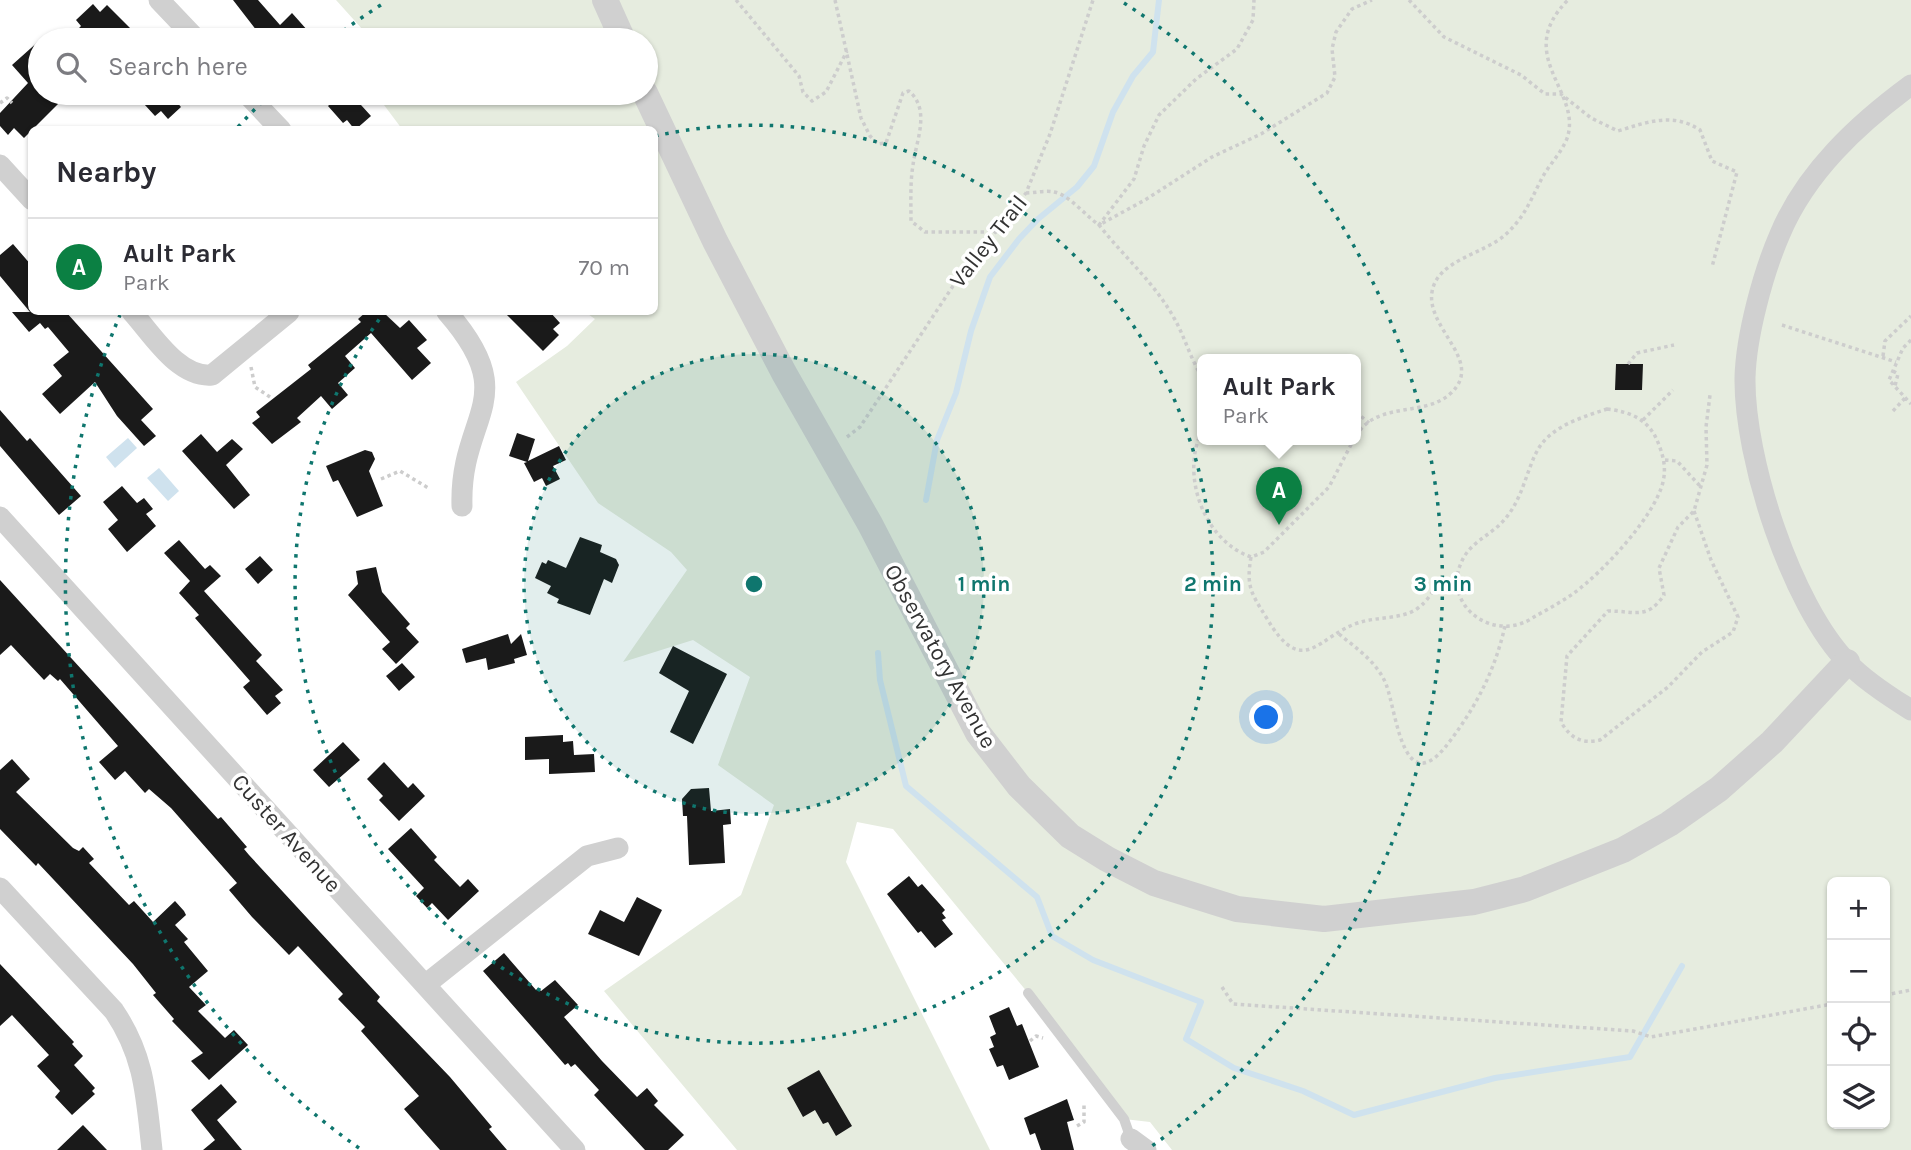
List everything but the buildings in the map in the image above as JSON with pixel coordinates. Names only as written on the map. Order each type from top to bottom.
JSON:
[{"type":"street","points":[[159,0],[186,28]]},
{"type":"street","points":[[605,0],[618,28]]},
{"type":"street","points":[[1911,85],[1857,128],[1827,160],[1801,196],[1780,234],[1754,318],[1745,379],[1748,414],[1768,511],[1799,586],[1847,662],[1911,710]]},
{"type":"street","points":[[257,105],[277,126]]},
{"type":"street","name":"Observatory Avenue","points":[[651,105],[715,241],[870,524],[978,733],[1019,786],[1070,836],[1154,883],[1237,909],[1281,916],[1342,919],[1475,902],[1575,871],[1669,824],[1719,789],[1772,742],[1847,662]]},
{"type":"street","points":[[0,165],[28,196]]},
{"type":"street","points":[[135,315],[180,366],[200,377],[212,375],[285,315]]},
{"type":"street","points":[[450,315],[471,339],[485,373],[486,399],[461,477],[462,506]]},
{"type":"street","name":"Custer Avenue","points":[[0,517],[575,1150]]},
{"type":"street","points":[[425,985],[587,856],[618,848]]},
{"type":"street","points":[[0,888],[114,1011],[129,1033],[144,1076],[152,1150]]},
{"type":"lane","points":[[1028,993],[1124,1119],[1138,1144]]},
{"type":"path","points":[[736,0],[799,76],[803,92],[812,100],[826,92],[847,50]]},
{"type":"path","points":[[835,0],[861,118],[878,144],[886,143],[890,137],[903,93],[909,91],[917,98],[920,109],[919,137],[913,165],[911,221],[925,232],[996,232]]},
{"type":"path","name":"Valley Trail","points":[[828,451],[860,427],[953,285],[1026,194],[1050,134],[1093,0]]},
{"type":"path","points":[[1099,225],[1134,179],[1144,146],[1159,115],[1196,79],[1237,49],[1253,20],[1254,0]]},
{"type":"path","points":[[1099,225],[1124,213],[1212,157],[1261,134],[1327,93],[1335,77],[1332,49],[1336,32],[1352,9],[1372,0]]},
{"type":"path","points":[[1409,0],[1444,37],[1521,75],[1545,94],[1561,94],[1591,118],[1618,131],[1654,120],[1675,119],[1700,130],[1712,161],[1737,172],[1713,267]]},
{"type":"path","points":[[1361,427],[1387,412],[1432,403],[1450,395],[1462,380],[1464,367],[1437,323],[1431,295],[1436,279],[1446,269],[1482,252],[1504,236],[1525,212],[1571,131],[1570,115],[1551,73],[1545,47],[1554,20],[1568,0]]},
{"type":"path","points":[[0,103],[7,98],[12,103]]},
{"type":"path","points":[[1026,194],[1055,191],[1072,201],[1079,211],[1099,225],[1124,258],[1144,273],[1175,318],[1197,366]]},
{"type":"path","points":[[1883,356],[1885,341],[1911,316]]},
{"type":"path","points":[[1782,325],[1896,362]]},
{"type":"path","points":[[1911,340],[1896,362],[1889,380],[1911,404]]},
{"type":"path","points":[[1628,364],[1637,353],[1674,345]]},
{"type":"path","points":[[253,362],[250,369],[255,387],[270,397]]},
{"type":"path","points":[[1893,371],[1898,374],[1895,386]]},
{"type":"path","points":[[1643,420],[1672,390]]},
{"type":"path","points":[[1694,510],[1711,560],[1738,617],[1738,625],[1733,632],[1702,652],[1668,687],[1600,740],[1587,743],[1577,740],[1561,722],[1567,656],[1608,611],[1647,612],[1654,609],[1664,595],[1659,568],[1678,527],[1694,510],[1707,465],[1706,426],[1710,396]]},
{"type":"path","points":[[1893,411],[1905,398]]},
{"type":"path","points":[[1607,409],[1628,412],[1643,420],[1657,438],[1665,460],[1663,483],[1654,500],[1619,549],[1575,592],[1525,622],[1505,626],[1476,620],[1466,607],[1457,587],[1460,565],[1472,545],[1503,522],[1520,501],[1536,454],[1545,440],[1577,419],[1607,409]]},
{"type":"path","points":[[1361,416],[1369,422]]},
{"type":"path","points":[[1197,441],[1191,470],[1211,526],[1234,551],[1251,557],[1264,552],[1329,487],[1351,445]]},
{"type":"path","points":[[1665,460],[1677,461],[1700,486]]},
{"type":"path","points":[[381,479],[400,471],[430,489]]},
{"type":"path","points":[[1251,557],[1249,590],[1272,629],[1295,649],[1311,651],[1356,623],[1418,608],[1429,594],[1440,587],[1457,587]]},
{"type":"path","points":[[1339,634],[1376,667],[1385,684],[1398,738],[1412,758],[1423,763],[1434,761],[1447,746],[1485,688],[1498,656],[1505,626]]},
{"type":"path","points":[[1222,987],[1233,1004],[1633,1031],[1651,1037],[1827,1005]]},
{"type":"path","points":[[1890,994],[1911,990]]},
{"type":"path","points":[[1077,1126],[1084,1122],[1084,1105]]},
{"type":"shaded area","points":[[336,0],[1911,0],[1911,1150],[1172,1150],[1150,1122],[1124,1119],[1028,993],[893,829],[857,822],[846,862],[990,1150],[737,1150],[604,991],[741,895],[774,805],[718,765],[750,677],[693,640],[623,662],[687,570],[671,552],[598,503],[516,382],[567,346],[595,319],[589,315],[658,315],[658,126],[400,126],[384,105],[658,105],[658,28],[361,28]]},
{"type":"water","points":[[128,438],[137,448],[115,468],[106,457]]},
{"type":"water","points":[[159,468],[179,491],[168,501],[147,478]]},
{"type":"waterway","points":[[926,500],[937,440],[956,393],[971,331],[990,277],[1019,239],[1038,219],[1077,187],[1094,166],[1113,112],[1133,76],[1153,52],[1159,0]]},
{"type":"waterway","points":[[878,653],[880,680],[906,786],[1037,897],[1052,936],[1093,960],[1201,1002],[1186,1039],[1234,1068],[1303,1091],[1354,1115],[1495,1078],[1630,1057],[1682,966]]},
{"type":"place","name":"Ault Park","points":[[1279,525]]}]
